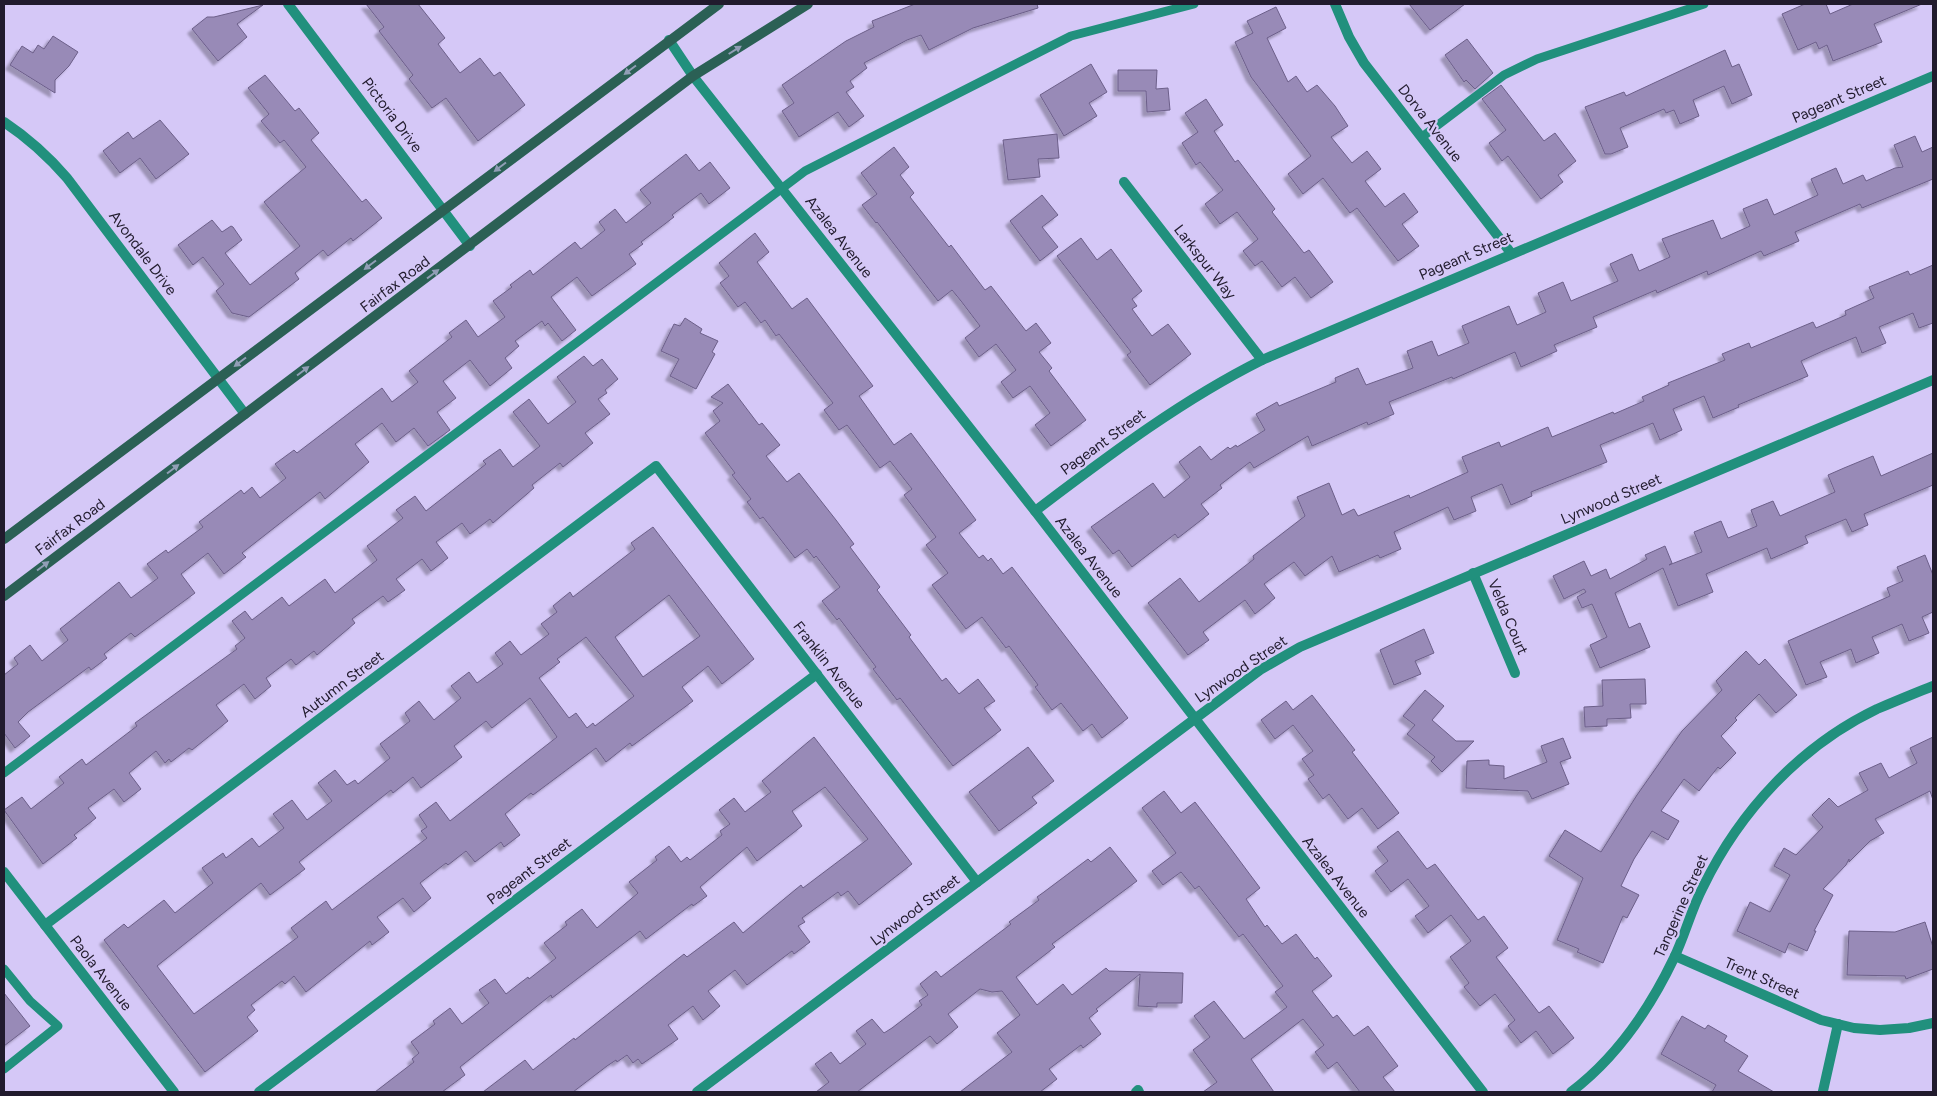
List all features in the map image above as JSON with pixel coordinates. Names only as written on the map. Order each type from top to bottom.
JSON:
[{"type":"main road","name":"Fairfax Road","points":[[4,540],[719,4]]},
{"type":"main road","name":"Fairfax Road","points":[[4,596],[694,76],[808,4]]},
{"type":"street","name":"Pictoria Drive","points":[[288,4],[470,246]]},
{"type":"street","name":"Dorva Avenue","points":[[1335,4],[1349,37],[1364,63],[1511,254]]},
{"type":"street","name":"Azalea Avenue","points":[[669,40],[694,76],[1035,511],[1483,1092]]},
{"type":"street","name":"Pageant Street","points":[[1035,511],[1128,441],[1189,400],[1262,360],[1933,76]]},
{"type":"street","name":"Avondale Drive","points":[[4,122],[26,137],[48,156],[67,178],[245,414]]},
{"type":"street","name":"Larkspur Way","points":[[1124,182],[1262,360]]},
{"type":"street","name":"Lynwood Street","points":[[697,1092],[1260,670],[1300,647],[1933,380]]},
{"type":"street","name":"Franklin Avenue","points":[[656,466],[977,882]]},
{"type":"street","name":"Autumn Street","points":[[45,925],[656,466]]},
{"type":"street","name":"Velda Court","points":[[1473,573],[1515,673]]},
{"type":"street","name":"Pageant Street","points":[[259,1092],[817,674]]},
{"type":"street","name":"Tangerine Street","points":[[1572,1092],[1610,1056],[1638,1021],[1659,988],[1675,956],[1702,889],[1724,848],[1750,811],[1776,782],[1805,755],[1843,728],[1877,710],[1933,686]]},
{"type":"street","name":"Paola Avenue","points":[[4,872],[174,1092]]},
{"type":"street","name":"Trent Street","points":[[1675,956],[1821,1020],[1880,1030],[1909,1028],[1933,1023]]},
{"type":"street","points":[[1823,1091],[1838,1024]]},
{"type":"lane","points":[[4,773],[805,171],[1072,36],[1194,4]]},
{"type":"lane","points":[[1422,138],[1504,75],[1537,59],[1704,4]]},
{"type":"lane","points":[[4,968],[30,1001],[58,1026],[4,1069]]},
{"type":"building","points":[[366,4],[418,4],[445,38],[438,44],[460,73],[480,58],[494,76],[500,72],[525,105],[478,141],[446,98],[432,108],[409,79],[413,75],[379,31],[384,27]]},
{"type":"building","points":[[915,4],[1037,4],[1038,8],[973,28],[929,50],[921,35],[907,40],[864,63],[867,68],[850,81],[854,87],[846,92],[864,116],[849,127],[838,112],[799,137],[782,111],[794,103],[782,85],[846,41],[874,27],[872,21]]},
{"type":"building","points":[[1409,4],[1465,4],[1430,30]]},
{"type":"building","points":[[1805,4],[1826,4],[1830,14],[1853,4],[1922,4],[1874,24],[1882,42],[1833,61],[1827,45],[1819,49],[1816,42],[1798,50],[1782,14]]},
{"type":"building","points":[[263,5],[237,24],[247,37],[218,61],[192,29],[207,17]]},
{"type":"building","points":[[1276,7],[1286,28],[1267,38],[1288,82],[1296,76],[1307,92],[1317,85],[1335,106],[1348,126],[1331,137],[1352,163],[1367,151],[1381,169],[1365,181],[1385,207],[1404,193],[1418,212],[1402,224],[1419,246],[1398,261],[1357,208],[1350,213],[1323,178],[1303,194],[1288,174],[1311,156],[1251,77],[1235,42],[1253,33],[1247,21]]},
{"type":"building","points":[[53,36],[78,52],[69,66],[55,80],[55,93],[10,65],[22,46],[33,53],[38,45],[44,49]]},
{"type":"building","points":[[1467,39],[1493,73],[1475,89],[1466,80],[1464,82],[1445,55]]},
{"type":"building","points":[[1725,50],[1732,67],[1739,64],[1752,95],[1732,104],[1724,86],[1693,100],[1699,116],[1680,124],[1674,110],[1666,113],[1664,109],[1620,128],[1628,147],[1611,154],[1605,154],[1585,107],[1624,92],[1626,96]]},
{"type":"building","points":[[1091,64],[1107,92],[1089,103],[1097,116],[1064,136],[1040,95]]},
{"type":"building","points":[[1118,70],[1157,70],[1156,89],[1168,88],[1170,110],[1147,112],[1146,91],[1118,91]]},
{"type":"building","points":[[265,75],[295,111],[299,108],[319,133],[311,140],[362,202],[366,199],[382,218],[353,241],[351,238],[328,256],[323,250],[295,273],[299,279],[249,317],[232,313],[216,291],[224,284],[203,257],[193,265],[178,245],[212,220],[222,232],[231,226],[233,227],[242,240],[225,253],[250,285],[300,246],[264,202],[306,167],[284,140],[280,143],[261,121],[269,114],[248,88]]},
{"type":"building","points":[[1501,85],[1544,141],[1555,133],[1576,161],[1558,175],[1563,182],[1541,199],[1508,156],[1502,161],[1489,143],[1506,130],[1482,99]]},
{"type":"building","points":[[1206,99],[1223,125],[1214,131],[1235,162],[1238,160],[1275,209],[1272,212],[1304,253],[1309,250],[1333,282],[1311,298],[1295,277],[1282,287],[1262,261],[1255,266],[1243,251],[1258,239],[1237,212],[1220,224],[1205,204],[1223,190],[1200,162],[1196,165],[1182,143],[1198,132],[1185,113]]},
{"type":"building","points":[[160,120],[189,154],[156,179],[140,158],[120,173],[103,151],[128,132],[133,139]]},
{"type":"building","points":[[1057,134],[1059,158],[1038,159],[1040,177],[1008,180],[1003,140]]},
{"type":"building","points":[[1915,136],[1922,152],[1933,147],[1933,179],[1862,208],[1860,204],[1795,232],[1799,241],[1764,256],[1761,251],[1708,275],[1707,271],[1657,293],[1656,290],[1593,317],[1597,327],[1554,345],[1557,351],[1521,367],[1515,352],[1453,379],[1452,377],[1389,402],[1394,414],[1368,425],[1367,422],[1312,446],[1308,436],[1254,468],[1250,462],[1220,485],[1222,488],[1201,504],[1209,514],[1178,538],[1175,534],[1132,567],[1119,550],[1113,554],[1091,527],[1153,483],[1164,498],[1190,477],[1179,462],[1200,446],[1211,460],[1228,447],[1230,449],[1236,445],[1237,447],[1265,430],[1256,414],[1277,402],[1279,406],[1336,382],[1335,378],[1358,368],[1366,385],[1413,368],[1407,351],[1432,341],[1438,356],[1469,343],[1462,326],[1509,306],[1517,325],[1546,312],[1538,293],[1563,282],[1571,301],[1618,281],[1610,264],[1632,254],[1639,271],[1670,257],[1662,239],[1713,220],[1721,239],[1750,226],[1743,209],[1767,199],[1774,215],[1818,195],[1811,179],[1836,168],[1843,184],[1863,175],[1866,181],[1895,168],[1903,167],[1894,145]]},
{"type":"building","points":[[894,147],[909,167],[900,175],[914,193],[910,197],[949,247],[951,245],[985,290],[991,286],[1026,331],[1036,323],[1051,343],[1039,352],[1052,368],[1049,371],[1086,420],[1051,446],[1035,425],[1050,413],[1030,386],[1013,398],[1001,382],[1016,370],[996,344],[979,357],[965,338],[980,326],[961,301],[952,290],[938,301],[862,205],[877,194],[861,173]]},
{"type":"building","points":[[686,154],[699,171],[710,162],[730,188],[709,204],[701,193],[672,215],[674,217],[641,242],[643,244],[629,254],[636,264],[592,296],[577,277],[551,297],[576,330],[562,341],[548,323],[545,326],[542,321],[515,341],[519,346],[505,358],[512,368],[490,386],[470,360],[443,381],[456,398],[437,412],[450,430],[428,446],[414,428],[396,442],[382,423],[355,444],[369,462],[325,499],[320,492],[242,553],[246,557],[224,574],[208,553],[181,574],[195,593],[135,637],[131,633],[104,654],[107,658],[91,670],[89,667],[28,712],[18,722],[30,736],[15,748],[4,733],[4,675],[18,664],[14,658],[30,645],[42,661],[68,640],[60,629],[119,582],[131,598],[158,578],[147,564],[166,550],[168,553],[203,527],[199,522],[241,490],[244,494],[252,487],[260,498],[286,478],[275,464],[294,450],[297,453],[382,388],[392,402],[418,382],[409,371],[452,337],[449,333],[466,320],[478,337],[505,317],[493,301],[512,287],[510,285],[530,270],[533,275],[575,242],[581,249],[605,230],[599,222],[615,209],[626,223],[651,203],[640,190]]},
{"type":"building","points":[[1042,195],[1058,215],[1042,227],[1058,247],[1040,261],[1010,221]]},
{"type":"building","points":[[755,233],[769,252],[757,262],[792,309],[807,298],[873,386],[859,396],[894,445],[911,433],[976,520],[959,533],[979,558],[983,555],[988,561],[991,558],[1003,574],[1012,567],[1128,718],[1102,738],[1092,724],[1083,731],[1061,703],[1052,710],[1035,687],[1038,685],[1009,646],[1006,648],[982,617],[966,629],[932,585],[948,573],[926,545],[936,537],[904,495],[912,489],[890,461],[880,468],[847,425],[839,430],[824,410],[833,403],[779,334],[776,336],[765,320],[761,323],[745,302],[738,307],[720,283],[729,276],[719,263]]},
{"type":"building","points":[[1081,238],[1097,260],[1111,249],[1142,291],[1132,299],[1137,306],[1132,309],[1152,336],[1168,324],[1191,354],[1150,385],[1127,355],[1131,352],[1057,256]]},
{"type":"building","points":[[1933,265],[1933,323],[1919,328],[1913,313],[1879,327],[1886,343],[1862,353],[1856,337],[1825,350],[1801,361],[1808,376],[1738,405],[1739,407],[1713,418],[1704,396],[1673,409],[1682,430],[1660,440],[1653,423],[1600,445],[1607,462],[1531,492],[1532,496],[1511,505],[1502,484],[1471,497],[1476,511],[1454,520],[1448,507],[1394,532],[1401,549],[1380,558],[1378,555],[1339,572],[1332,556],[1305,576],[1294,562],[1264,584],[1275,598],[1255,614],[1245,600],[1203,632],[1209,640],[1188,655],[1148,603],[1180,578],[1199,602],[1254,559],[1253,556],[1305,516],[1297,497],[1329,483],[1342,515],[1354,509],[1358,516],[1409,495],[1410,498],[1468,472],[1462,457],[1499,442],[1501,447],[1548,427],[1552,437],[1613,412],[1614,414],[1644,401],[1642,397],[1669,385],[1668,383],[1725,360],[1722,354],[1749,343],[1751,348],[1813,322],[1816,328],[1846,315],[1845,311],[1874,298],[1869,287],[1908,271],[1910,275]]},
{"type":"building","points":[[685,318],[702,329],[700,333],[718,341],[712,352],[715,354],[696,389],[670,376],[679,359],[661,351],[674,324],[680,326]]},
{"type":"building","points":[[584,356],[593,366],[602,359],[618,379],[605,390],[607,393],[598,399],[610,414],[585,433],[593,443],[563,467],[560,463],[532,485],[534,488],[493,523],[490,519],[470,534],[462,523],[436,542],[448,558],[431,571],[422,559],[396,579],[405,590],[388,602],[383,596],[352,619],[355,623],[317,655],[314,651],[296,665],[291,659],[266,678],[271,686],[255,699],[244,684],[216,705],[228,721],[192,750],[189,748],[171,762],[169,759],[165,763],[156,751],[129,773],[141,789],[124,802],[114,789],[88,808],[96,818],[74,835],[77,838],[43,864],[4,810],[22,797],[31,809],[64,783],[59,777],[82,759],[86,765],[137,726],[135,723],[237,649],[235,646],[245,638],[232,621],[245,611],[252,620],[282,597],[289,606],[325,579],[335,593],[377,560],[367,546],[403,518],[396,510],[415,496],[426,511],[486,464],[483,461],[500,449],[513,467],[540,446],[513,412],[529,399],[548,424],[576,402],[557,377]]},
{"type":"building","points":[[728,384],[759,425],[762,423],[780,445],[766,456],[787,482],[799,473],[836,520],[854,544],[850,547],[880,587],[877,590],[911,635],[909,637],[942,681],[946,678],[959,694],[978,679],[995,701],[984,708],[1001,730],[953,766],[900,698],[897,700],[873,669],[876,667],[839,618],[837,620],[822,601],[840,587],[816,556],[814,558],[807,549],[795,558],[763,517],[760,519],[747,502],[751,499],[732,475],[735,473],[705,433],[720,421],[713,411],[723,403],[711,397]]},
{"type":"building","points":[[1933,453],[1933,485],[1864,514],[1868,525],[1852,532],[1846,519],[1805,536],[1808,543],[1771,559],[1767,548],[1706,574],[1713,592],[1678,606],[1663,568],[1615,593],[1629,628],[1640,623],[1650,647],[1600,668],[1590,645],[1607,637],[1592,604],[1582,608],[1577,597],[1586,592],[1584,589],[1564,599],[1553,576],[1584,561],[1591,576],[1606,569],[1610,579],[1647,559],[1645,555],[1665,546],[1672,563],[1669,565],[1702,552],[1694,532],[1721,521],[1728,538],[1757,526],[1751,510],[1773,501],[1780,516],[1835,492],[1828,475],[1844,468],[1873,456],[1881,476]]},
{"type":"building","points":[[653,527],[754,659],[722,684],[708,666],[682,687],[693,701],[632,746],[630,743],[606,762],[596,748],[533,795],[531,793],[505,814],[520,835],[504,847],[501,842],[475,862],[466,851],[448,865],[446,863],[420,883],[431,898],[414,912],[403,898],[377,917],[389,932],[372,945],[370,941],[306,992],[294,976],[285,984],[282,981],[251,1005],[255,1010],[247,1017],[258,1031],[205,1072],[104,940],[124,924],[128,928],[164,900],[175,913],[213,883],[202,868],[223,853],[226,858],[252,838],[259,847],[284,828],[273,814],[292,800],[307,820],[332,801],[318,783],[335,770],[347,785],[355,780],[358,784],[390,758],[380,744],[410,721],[405,713],[419,701],[434,720],[461,698],[451,686],[469,672],[477,683],[503,664],[495,653],[510,641],[521,655],[549,634],[541,624],[557,612],[553,606],[570,592],[573,597],[635,549],[631,543]],"holes":[[[669,595],[700,636],[643,677],[615,637]],[[586,637],[634,696],[595,726],[593,723],[587,728],[576,713],[569,718],[539,678],[560,662],[557,659]],[[530,698],[557,737],[450,821],[436,802],[419,815],[427,827],[421,831],[427,838],[332,910],[326,901],[291,928],[298,937],[194,1014],[157,966],[261,883],[270,895],[305,869],[299,862],[391,790],[393,793],[413,777],[421,788],[462,757],[454,746],[486,721],[492,728]]]},
{"type":"building","points":[[1925,555],[1933,575],[1933,612],[1922,617],[1929,633],[1909,641],[1902,624],[1872,637],[1879,653],[1856,663],[1851,649],[1820,662],[1827,677],[1806,685],[1788,641],[1890,596],[1887,588],[1903,581],[1897,567]]},
{"type":"building","points":[[1424,629],[1434,653],[1415,661],[1421,674],[1394,685],[1380,650]]},
{"type":"building","points":[[1746,651],[1759,665],[1765,659],[1797,695],[1776,713],[1759,694],[1735,718],[1737,720],[1721,736],[1736,753],[1720,769],[1718,767],[1699,791],[1684,779],[1661,811],[1679,821],[1668,840],[1652,831],[1634,859],[1621,886],[1639,895],[1627,918],[1623,916],[1603,963],[1577,952],[1579,949],[1557,940],[1583,878],[1549,856],[1565,830],[1601,852],[1637,795],[1682,731],[1722,690],[1716,681]]},
{"type":"building","points":[[1645,679],[1646,704],[1630,704],[1631,718],[1607,719],[1607,726],[1585,727],[1584,707],[1603,706],[1602,680]]},
{"type":"building","points":[[1425,690],[1444,706],[1432,720],[1456,741],[1474,741],[1442,772],[1431,761],[1435,757],[1407,734],[1415,725],[1403,716]]},
{"type":"building","points":[[1312,695],[1355,750],[1352,752],[1399,813],[1378,829],[1362,808],[1348,819],[1329,794],[1323,799],[1308,779],[1314,775],[1302,759],[1313,751],[1293,725],[1275,739],[1261,720],[1286,701],[1293,710]]},
{"type":"building","points":[[814,737],[912,864],[859,905],[848,891],[841,896],[838,892],[802,918],[805,922],[798,926],[810,942],[794,954],[792,951],[747,985],[735,970],[708,991],[720,1006],[703,1020],[693,1006],[668,1025],[678,1039],[642,1064],[638,1059],[633,1063],[627,1055],[607,1066],[573,1092],[483,1092],[525,1060],[533,1070],[574,1038],[575,1040],[684,954],[687,957],[734,922],[743,933],[801,885],[803,888],[868,839],[825,787],[792,811],[802,826],[757,861],[747,847],[700,887],[707,896],[693,906],[692,904],[646,939],[640,931],[552,998],[551,995],[460,1067],[465,1075],[442,1092],[375,1092],[414,1062],[412,1059],[419,1053],[411,1042],[435,1024],[433,1021],[450,1008],[462,1024],[489,1003],[479,990],[495,979],[506,994],[528,977],[529,979],[556,958],[544,943],[567,925],[565,922],[582,909],[597,928],[638,893],[629,882],[657,860],[655,857],[669,846],[681,862],[687,857],[690,860],[722,835],[720,831],[730,824],[719,810],[734,798],[745,812],[771,792],[762,781]]},
{"type":"building","points":[[1933,737],[1933,800],[1930,791],[1875,819],[1884,833],[1870,841],[1849,862],[1849,859],[1846,865],[1823,889],[1833,895],[1814,931],[1816,931],[1807,951],[1789,943],[1785,953],[1737,931],[1750,902],[1770,912],[1790,875],[1774,866],[1784,848],[1796,855],[1823,827],[1812,815],[1829,798],[1838,807],[1868,790],[1859,773],[1881,763],[1889,778],[1917,763],[1910,748]]},
{"type":"building","points":[[1563,738],[1571,758],[1560,762],[1569,784],[1532,799],[1528,791],[1466,788],[1467,761],[1489,760],[1489,765],[1504,766],[1504,779],[1547,762],[1541,746]]},
{"type":"building","points":[[1028,747],[1054,781],[1032,797],[1037,803],[999,831],[969,792]]},
{"type":"building","points":[[1164,791],[1181,813],[1195,802],[1260,888],[1246,899],[1265,927],[1267,925],[1282,944],[1296,934],[1315,959],[1317,957],[1332,976],[1312,991],[1333,1018],[1337,1015],[1354,1036],[1368,1026],[1398,1066],[1383,1077],[1395,1092],[1360,1092],[1337,1062],[1328,1069],[1315,1052],[1324,1045],[1303,1019],[1251,1059],[1274,1092],[1203,1092],[1217,1082],[1193,1050],[1210,1037],[1194,1016],[1214,1001],[1244,1039],[1287,1007],[1275,992],[1283,986],[1243,934],[1239,937],[1199,886],[1195,889],[1181,872],[1163,885],[1152,871],[1176,853],[1142,808]]},
{"type":"building","points":[[1398,831],[1427,869],[1435,864],[1478,920],[1484,916],[1508,948],[1496,957],[1539,1013],[1549,1006],[1574,1038],[1553,1054],[1536,1031],[1521,1043],[1508,1026],[1515,1020],[1495,994],[1480,1006],[1464,987],[1469,983],[1450,957],[1471,941],[1451,915],[1428,933],[1415,916],[1429,906],[1408,879],[1391,892],[1375,871],[1388,861],[1377,847]]},
{"type":"building","points":[[1110,847],[1137,881],[1052,944],[1055,947],[1016,977],[1037,1005],[1063,984],[1072,995],[1106,968],[1109,971],[1183,973],[1182,1003],[1157,1003],[1157,1007],[1138,1006],[1140,974],[1096,1009],[1098,1011],[1089,1018],[1101,1034],[1083,1048],[1081,1045],[1049,1069],[1057,1079],[1040,1092],[960,1092],[1012,1052],[997,1033],[1020,1015],[1002,991],[992,992],[980,989],[948,1014],[958,1027],[937,1044],[930,1036],[857,1092],[816,1092],[829,1082],[815,1064],[831,1052],[840,1064],[866,1044],[856,1031],[872,1019],[884,1033],[892,1028],[922,1005],[919,1001],[928,995],[920,984],[936,971],[941,977],[1011,924],[1009,922],[1039,900],[1037,897],[1088,859],[1091,862]]},
{"type":"building","points":[[1925,922],[1933,947],[1933,969],[1906,979],[1905,976],[1847,975],[1849,931],[1895,932]]},
{"type":"building","points":[[4,993],[30,1026],[4,1046]]},
{"type":"building","points":[[1682,1016],[1705,1029],[1708,1025],[1727,1036],[1724,1041],[1748,1056],[1738,1071],[1774,1092],[1712,1092],[1716,1085],[1661,1054]]}]
